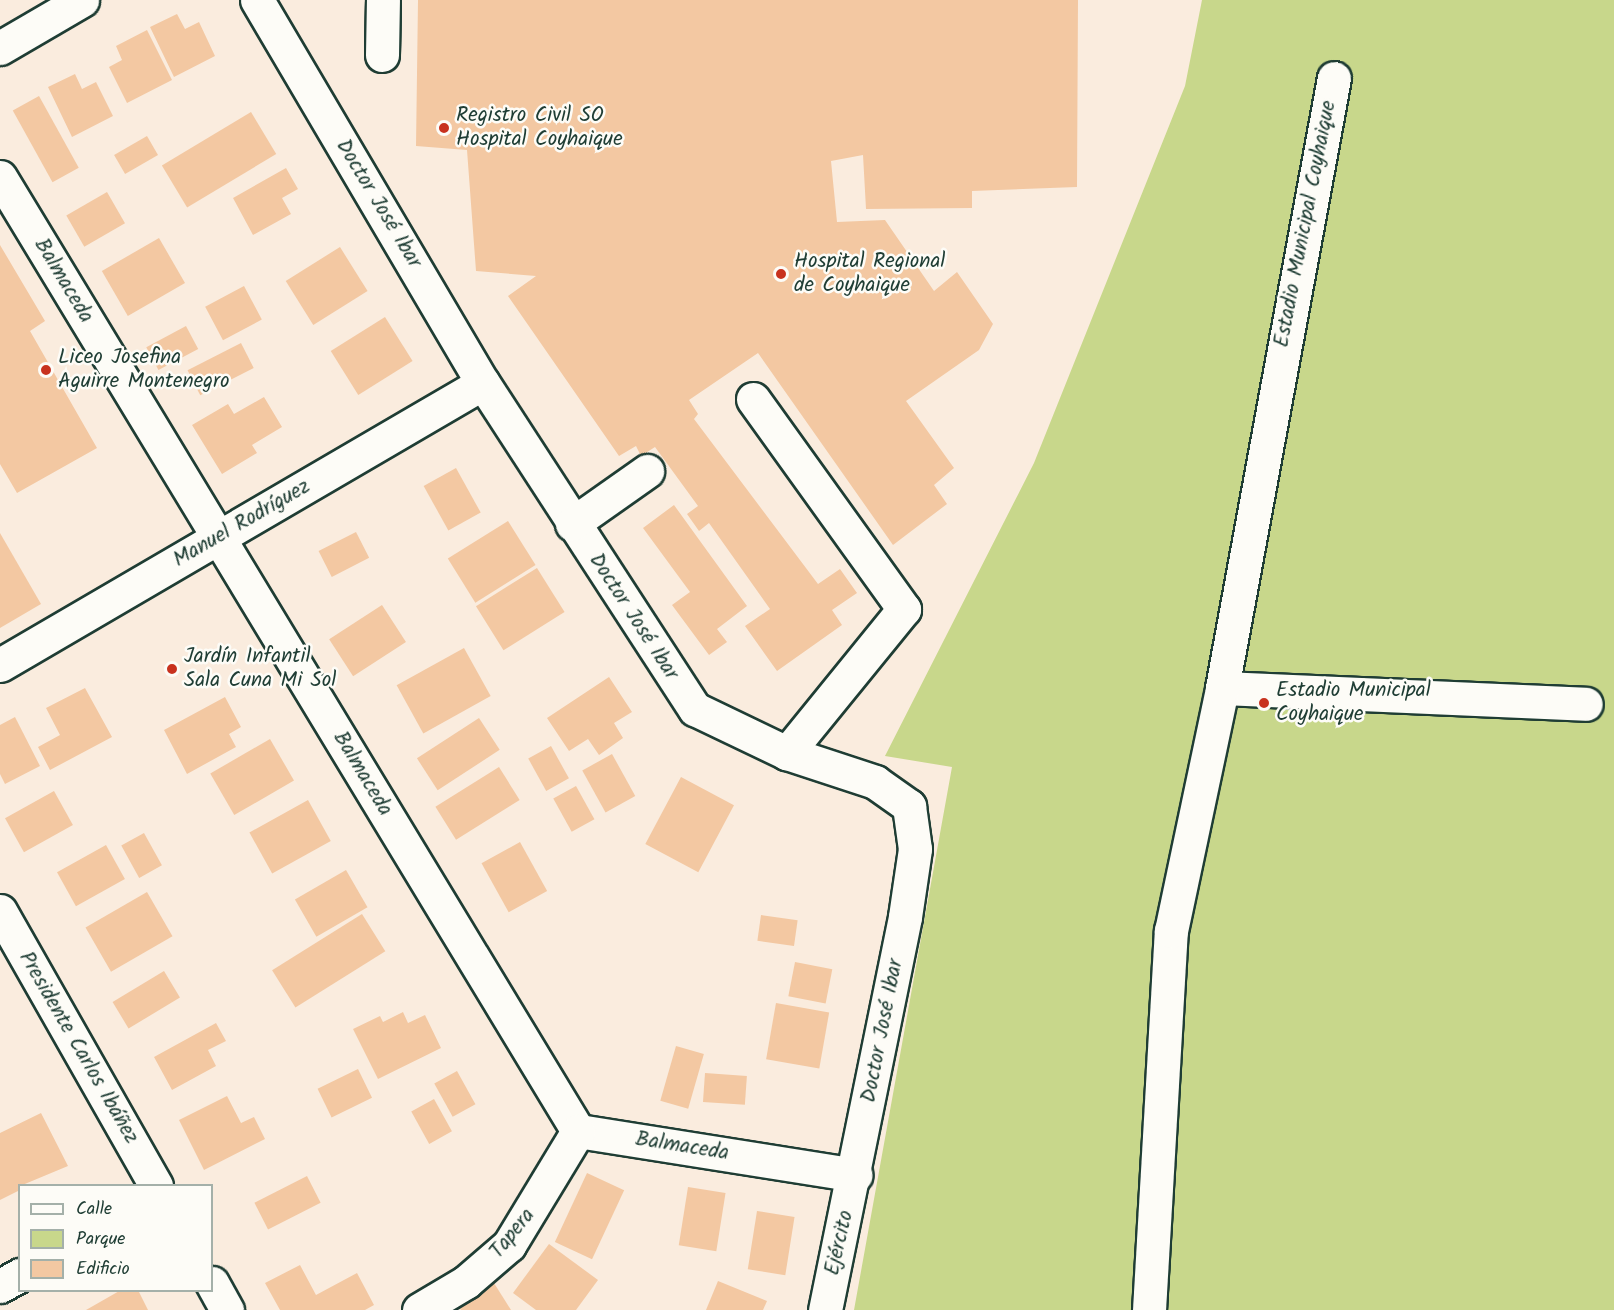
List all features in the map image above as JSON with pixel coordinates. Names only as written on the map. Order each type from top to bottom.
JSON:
[{"type":"street","name":"Doctor José Ibar","points":[[257,0],[483,383],[572,524],[695,710],[787,753],[875,782],[909,806],[915,849],[856,1175]]},
{"type":"street","points":[[382,55],[383,0]]},
{"type":"street","points":[[0,48],[80,1]]},
{"type":"street","name":"Estadio Municipal Coyhaique","points":[[1149,1310],[1171,932],[1222,688],[1334,78]]},
{"type":"street","name":"Balmaceda","points":[[0,177],[578,1131],[856,1175]]},
{"type":"street","name":"Manuel Rodríguez","points":[[0,665],[483,383]]},
{"type":"street","points":[[753,399],[904,609],[787,753]]},
{"type":"street","points":[[572,524],[647,471]]},
{"type":"street","points":[[1222,688],[1586,704]]},
{"type":"street","name":"Presidente Carlos Ibáñez","points":[[0,911],[155,1184]]},
{"type":"street","name":"Tapera","points":[[419,1310],[466,1282],[509,1245],[578,1131]]},
{"type":"street","name":"Ejército","points":[[825,1310],[856,1175]]},
{"type":"street","points":[[0,1286],[18,1276]]},
{"type":"street","points":[[213,1285],[227,1310]]},
{"type":"green space","name":"Estadio Municipal Coyhaique","points":[[1202,0],[1614,0],[1614,1310],[854,1310],[952,767],[885,756],[1034,463],[1185,86]]},
{"type":"building","points":[[418,0],[1078,0],[1077,187],[972,191],[972,208],[866,209],[863,155],[831,161],[837,222],[885,220],[934,291],[957,272],[993,324],[979,350],[906,401],[954,468],[934,485],[947,504],[893,545],[758,353],[689,400],[698,414],[694,419],[818,584],[840,569],[857,593],[832,610],[842,625],[777,671],[745,626],[770,609],[709,523],[699,531],[687,514],[698,506],[655,447],[641,456],[636,446],[619,456],[508,296],[536,276],[476,271],[467,150],[416,146]]},
{"type":"building","points":[[177,14],[185,29],[199,22],[215,56],[174,77],[150,27]]},
{"type":"building","points":[[147,30],[172,80],[127,103],[109,67],[122,60],[116,46]]},
{"type":"building","points":[[75,74],[82,89],[96,82],[113,116],[72,137],[48,87]]},
{"type":"building","points":[[39,96],[79,168],[53,182],[13,111]]},
{"type":"building","points":[[251,112],[276,154],[187,208],[162,166]]},
{"type":"building","points":[[147,136],[158,155],[125,174],[114,155]]},
{"type":"building","points":[[286,168],[298,189],[282,198],[291,214],[253,235],[233,198]]},
{"type":"building","points":[[107,192],[125,223],[84,247],[66,216]]},
{"type":"building","points":[[159,238],[185,283],[128,316],[102,271]]},
{"type":"building","points":[[0,245],[45,321],[30,331],[97,448],[17,493],[0,464]]},
{"type":"building","points":[[340,247],[368,291],[313,325],[286,281]]},
{"type":"building","points":[[244,286],[262,320],[223,340],[205,307]]},
{"type":"building","points":[[385,317],[413,361],[358,395],[331,351]]},
{"type":"building","points":[[186,326],[198,349],[158,370],[146,347]]},
{"type":"building","points":[[241,343],[254,368],[200,395],[188,370]]},
{"type":"building","points":[[264,397],[282,427],[252,445],[257,453],[222,474],[192,425],[228,404],[234,414]]},
{"type":"building","points":[[456,468],[481,513],[448,531],[424,486]]},
{"type":"building","points":[[674,505],[747,606],[717,629],[727,642],[709,655],[672,605],[690,592],[643,528]]},
{"type":"building","points":[[508,521],[536,565],[475,603],[448,559]]},
{"type":"building","points":[[356,532],[369,558],[332,577],[319,551]]},
{"type":"building","points":[[0,533],[41,604],[0,628]]},
{"type":"building","points":[[537,568],[565,612],[503,650],[476,606]]},
{"type":"building","points":[[382,605],[406,642],[353,676],[329,639]]},
{"type":"building","points":[[464,648],[491,696],[423,733],[397,685]]},
{"type":"building","points":[[609,677],[632,712],[614,723],[623,738],[599,755],[588,739],[569,751],[547,718]]},
{"type":"building","points":[[85,688],[112,737],[50,770],[38,747],[60,735],[46,708]]},
{"type":"building","points":[[225,697],[241,727],[229,734],[236,747],[187,774],[164,730]]},
{"type":"building","points":[[15,717],[40,766],[5,784],[0,774],[0,725]]},
{"type":"building","points":[[479,718],[500,750],[438,790],[417,758]]},
{"type":"building","points":[[270,739],[294,781],[234,815],[210,774]]},
{"type":"building","points":[[551,746],[569,778],[546,791],[528,759]]},
{"type":"building","points":[[612,754],[635,796],[606,812],[582,770]]},
{"type":"building","points":[[499,767],[520,800],[456,840],[435,807]]},
{"type":"building","points":[[681,777],[734,805],[698,872],[645,844]]},
{"type":"building","points":[[576,786],[594,819],[572,832],[553,799]]},
{"type":"building","points":[[54,791],[73,825],[24,852],[5,818]]},
{"type":"building","points":[[308,800],[331,841],[272,874],[249,832]]},
{"type":"building","points":[[144,833],[162,865],[139,878],[121,846]]},
{"type":"building","points":[[520,842],[547,891],[509,912],[482,863]]},
{"type":"building","points":[[106,845],[125,879],[76,906],[57,872]]},
{"type":"building","points":[[346,870],[368,907],[316,937],[295,899]]},
{"type":"building","points":[[147,892],[172,936],[111,972],[86,928]]},
{"type":"building","points":[[362,914],[385,951],[295,1007],[272,970]]},
{"type":"building","points":[[761,915],[798,920],[794,946],[757,941]]},
{"type":"building","points":[[795,962],[832,969],[826,1004],[788,996]]},
{"type":"building","points":[[164,971],[180,998],[129,1028],[113,1002]]},
{"type":"building","points":[[776,1003],[829,1012],[819,1069],[766,1059]]},
{"type":"building","points":[[403,1012],[408,1023],[425,1015],[441,1048],[378,1079],[353,1029],[380,1016],[383,1022]]},
{"type":"building","points":[[216,1023],[226,1041],[208,1050],[216,1066],[172,1090],[154,1057]]},
{"type":"building","points":[[676,1046],[704,1054],[688,1109],[660,1101]]},
{"type":"building","points":[[358,1069],[372,1098],[332,1117],[318,1089]]},
{"type":"building","points":[[457,1071],[475,1104],[453,1117],[434,1084]]},
{"type":"building","points":[[705,1073],[747,1076],[745,1105],[703,1102]]},
{"type":"building","points":[[227,1096],[241,1123],[254,1117],[265,1139],[204,1170],[179,1120]]},
{"type":"building","points":[[434,1099],[452,1131],[429,1144],[411,1112]]},
{"type":"building","points":[[41,1113],[68,1166],[25,1184],[18,1184],[18,1191],[0,1200],[0,1133]]},
{"type":"building","points":[[587,1173],[624,1190],[592,1259],[555,1242]]},
{"type":"building","points":[[307,1176],[321,1203],[268,1230],[254,1203]]},
{"type":"building","points":[[688,1187],[726,1193],[716,1251],[679,1245]]},
{"type":"building","points":[[757,1211],[795,1217],[785,1275],[748,1269]]},
{"type":"building","points":[[549,1244],[598,1280],[576,1310],[536,1310],[513,1293]]},
{"type":"building","points":[[300,1265],[316,1295],[357,1273],[374,1305],[365,1310],[280,1310],[265,1283]]},
{"type":"building","points":[[718,1281],[767,1301],[763,1310],[706,1310]]},
{"type":"building","points":[[494,1283],[511,1310],[461,1310],[458,1306]]},
{"type":"building","points":[[118,1292],[139,1292],[148,1310],[86,1310]]},
{"type":"place","name":"Registro Civil SO Hospital Coyhaique","points":[[444,128]]},
{"type":"place","name":"Hospital Regional de Coyhaique","points":[[781,274]]},
{"type":"place","name":"Liceo Josefina Aguirre Montenegro","points":[[46,370]]},
{"type":"place","name":"Jardín Infantil Sala Cuna Mi Sol","points":[[172,669]]},
{"type":"place","name":"Estadio Municipal Coyhaique","points":[[1264,703]]}]
